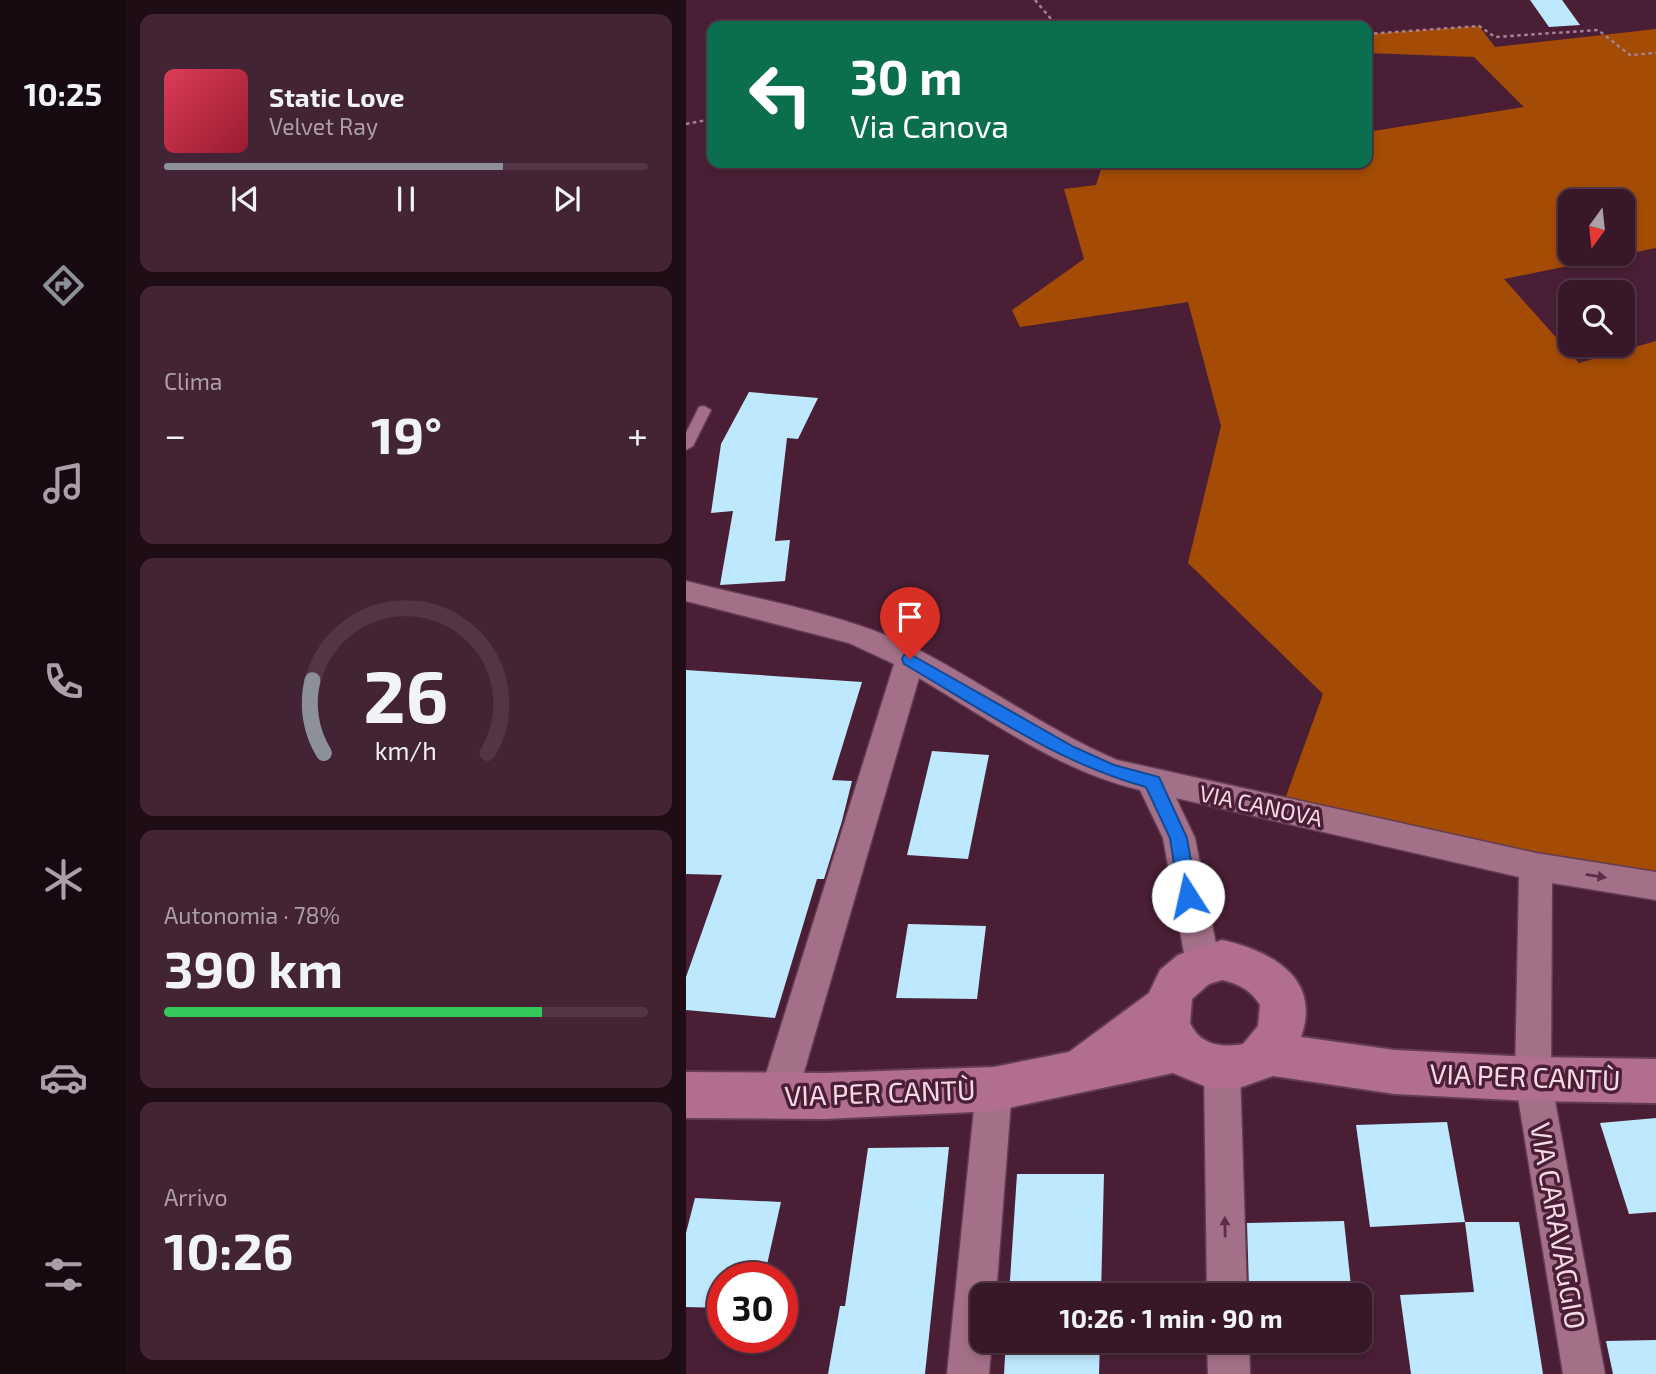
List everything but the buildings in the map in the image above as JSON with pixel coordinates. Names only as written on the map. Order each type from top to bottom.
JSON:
[{"type":"main road","points":[[1222,960],[1242,963],[1261,972],[1275,985],[1283,1002],[1276,1037],[1247,1066],[1222,1069],[1198,1062],[1172,1028],[1177,981],[1203,964],[1222,960]]},
{"type":"main road","name":"VIA PER CANTÙ","points":[[686,1095],[778,1096],[993,1089],[1152,1057],[1172,1028]]},
{"type":"main road","name":"VIA PER CANTÙ","points":[[1276,1037],[1395,1072],[1533,1079],[1656,1081]]},
{"type":"street","name":"VIA CANOVA","points":[[686,591],[857,635],[910,659],[1068,752],[1111,771],[1536,867],[1656,886]]},
{"type":"street","points":[[778,1096],[910,659]]},
{"type":"street","points":[[1153,782],[1178,838],[1203,964]]},
{"type":"street","name":"VIA CARAVAGGIO","points":[[1536,867],[1533,1079],[1584,1374]]},
{"type":"street","points":[[1222,1069],[1227,1283]]},
{"type":"street","points":[[968,1374],[993,1089]]},
{"type":"street","points":[[1228,1353],[1229,1374]]},
{"type":"lane","points":[[686,446],[704,410]]},
{"type":"path","points":[[1035,0],[1053,21]]},
{"type":"path","points":[[1372,34],[1479,26],[1495,37],[1598,30],[1630,55],[1656,53]]},
{"type":"path","points":[[686,124],[707,120]]},
{"type":"shaded area","points":[[1479,26],[1495,47],[1656,29],[1656,248],[1635,252],[1635,189],[1558,189],[1558,266],[1568,266],[1504,279],[1558,339],[1558,357],[1574,357],[1579,363],[1600,357],[1635,357],[1635,347],[1656,341],[1656,886],[1281,810],[1323,694],[1188,563],[1221,426],[1188,302],[1020,327],[1012,310],[1084,259],[1064,189],[1096,185],[1101,168],[1372,168],[1372,131],[1524,107],[1474,57],[1372,53],[1372,34]]},
{"type":"route","points":[[910,659],[1068,752],[1111,771],[1153,782],[1178,838],[1188,896]]}]
